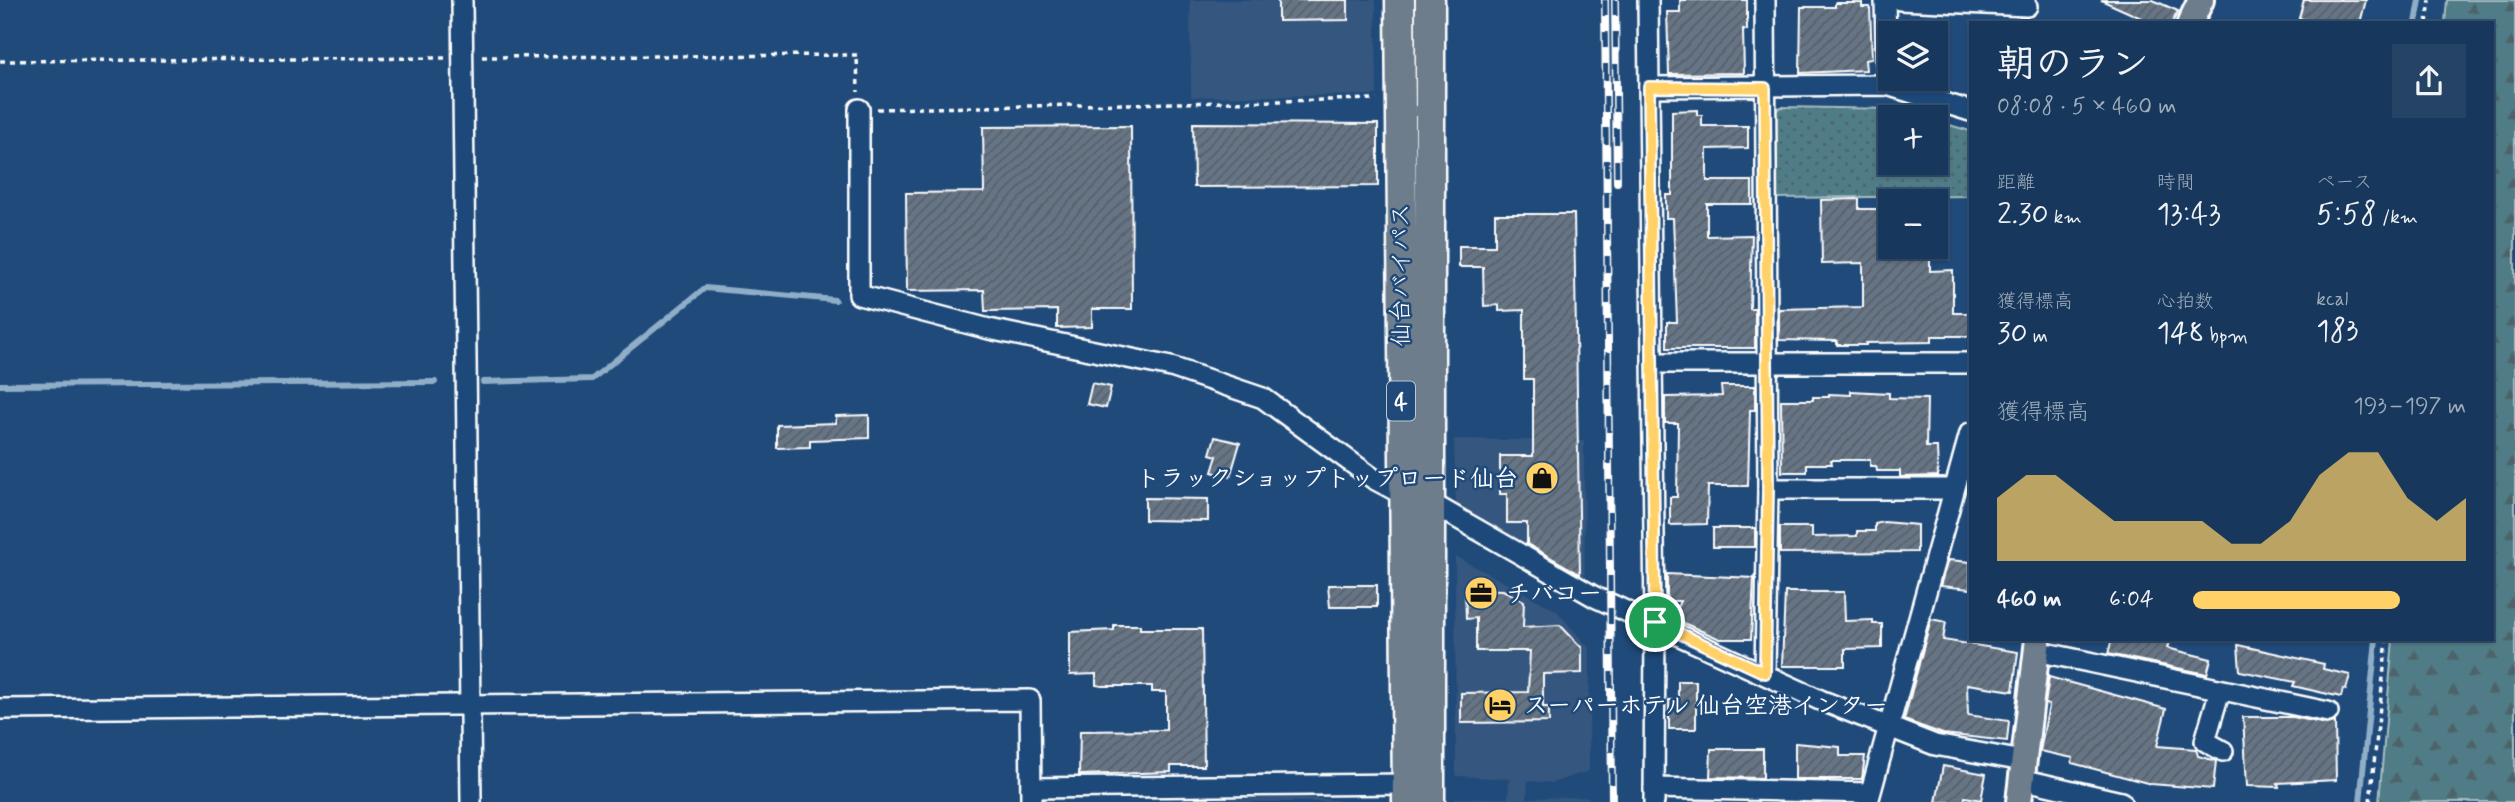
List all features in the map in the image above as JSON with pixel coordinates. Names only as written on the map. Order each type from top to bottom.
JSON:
[{"type":"highway","name":"仙台バイパス","points":[[1400,0],[1407,793]]},
{"type":"highway","name":"仙台バイパス","points":[[1430,0],[1430,802]]},
{"type":"main road","points":[[2191,21],[2201,0]]},
{"type":"main road","points":[[2021,781],[2037,645]]},
{"type":"street","points":[[462,0],[471,802]]},
{"type":"street","points":[[1648,0],[1655,622],[1654,795],[1869,798],[1969,436]]},
{"type":"street","points":[[1765,0],[1765,364],[1768,489],[1765,673]]},
{"type":"street","points":[[1885,0],[1885,21]]},
{"type":"street","points":[[1900,0],[2026,10]]},
{"type":"street","points":[[1649,87],[1878,85]]},
{"type":"street","points":[[1906,91],[1969,111]]},
{"type":"street","points":[[859,109],[859,295],[989,329],[1171,367],[1263,398],[1342,458],[1404,495],[1431,503],[1595,597],[1888,728],[2021,781],[2121,802]]},
{"type":"street","points":[[1652,363],[1969,363]]},
{"type":"street","points":[[1768,489],[1954,489]]},
{"type":"street","points":[[2037,645],[2220,690],[2328,712]]},
{"type":"street","points":[[2220,690],[2205,741],[2223,751]]},
{"type":"street","points":[[0,709],[1030,700],[1031,795],[1407,793]]},
{"type":"path","points":[[2427,21],[2430,0]]},
{"type":"path","points":[[0,61],[858,55],[859,109],[1399,99]]},
{"type":"path","points":[[2370,802],[2387,641]]},
{"type":"shaded area","points":[[1190,0],[1376,0],[1377,95],[1191,97]]},
{"type":"shaded area","points":[[1454,439],[1584,441],[1585,583],[1456,510]]},
{"type":"shaded area","points":[[1455,556],[1556,610],[1590,649],[1589,771],[1552,783],[1528,781],[1527,798],[1589,797],[1589,802],[1456,802],[1456,798],[1508,798],[1509,779],[1456,776]]},
{"type":"shaded area","points":[[1307,797],[1351,802],[1153,802],[1153,801]]},
{"type":"green space","points":[[2447,0],[2515,0],[2515,802],[2379,802],[2393,641],[2494,641],[2494,21],[2445,21]]},
{"type":"green space","points":[[1780,107],[1878,109],[1878,175],[1948,175],[1948,125],[1969,131],[1969,196],[1948,196],[1948,189],[1878,189],[1878,197],[1775,198],[1771,116]]},
{"type":"building","points":[[1278,0],[1348,0],[1348,20],[1278,21]]},
{"type":"building","points":[[1680,0],[1747,0],[1747,30],[1743,29],[1744,73],[1669,74],[1667,12],[1680,12]]},
{"type":"building","points":[[2101,0],[2153,0],[2178,11],[2173,21],[2148,21]]},
{"type":"building","points":[[2304,0],[2366,0],[2361,21],[2312,21],[2299,18]]},
{"type":"building","points":[[1835,3],[1862,3],[1862,7],[1870,7],[1872,59],[1865,60],[1866,70],[1800,73],[1801,7],[1835,7]]},
{"type":"building","points":[[1697,110],[1697,115],[1702,115],[1702,126],[1748,126],[1748,148],[1707,149],[1707,181],[1752,181],[1752,204],[1707,204],[1707,236],[1752,235],[1750,309],[1755,309],[1755,348],[1667,348],[1667,322],[1677,322],[1673,218],[1666,218],[1666,195],[1672,195],[1672,111]]},
{"type":"building","points":[[1193,123],[1378,124],[1378,186],[1194,187]]},
{"type":"building","points":[[1131,126],[1132,309],[1092,309],[1092,327],[1057,328],[1057,310],[985,311],[984,290],[907,291],[906,193],[984,192],[983,127]]},
{"type":"building","points":[[1859,199],[1859,209],[1878,209],[1878,259],[1930,259],[1930,271],[1953,270],[1953,313],[1969,313],[1969,336],[1932,336],[1932,342],[1866,345],[1837,345],[1837,341],[1779,340],[1779,309],[1863,307],[1863,263],[1822,264],[1821,200]]},
{"type":"building","points":[[1495,214],[1574,214],[1580,574],[1527,544],[1527,523],[1507,523],[1507,494],[1500,494],[1500,456],[1533,456],[1533,379],[1524,379],[1524,310],[1499,311],[1499,305],[1484,306],[1483,267],[1459,267],[1459,246],[1495,246]]},
{"type":"building","points":[[1092,383],[1111,387],[1106,408],[1087,404]]},
{"type":"building","points":[[1721,386],[1755,386],[1755,410],[1750,410],[1748,486],[1708,486],[1707,524],[1670,525],[1670,497],[1677,497],[1678,423],[1665,423],[1665,397],[1722,396]]},
{"type":"building","points":[[1851,391],[1889,393],[1889,398],[1927,399],[1926,447],[1937,447],[1938,476],[1900,477],[1900,471],[1877,471],[1876,466],[1870,466],[1870,460],[1831,460],[1832,464],[1807,464],[1807,472],[1782,472],[1781,400],[1813,400],[1813,397],[1829,397],[1829,394],[1851,395]]},
{"type":"building","points":[[869,415],[869,438],[810,440],[810,447],[777,448],[777,425],[836,423],[836,416]]},
{"type":"building","points":[[1215,437],[1240,443],[1230,477],[1212,472],[1217,456],[1210,454]]},
{"type":"building","points":[[1145,498],[1208,499],[1208,521],[1145,520]]},
{"type":"building","points":[[1884,522],[1917,525],[1917,552],[1780,553],[1780,527],[1812,527],[1812,537],[1857,536],[1857,531],[1875,531],[1875,524]]},
{"type":"building","points":[[1713,528],[1755,528],[1755,547],[1713,547]]},
{"type":"building","points":[[1948,560],[1969,562],[1969,589],[1940,586]]},
{"type":"building","points":[[1667,574],[1754,578],[1751,639],[1720,639],[1672,618],[1680,601],[1667,601]]},
{"type":"building","points":[[1328,585],[1377,585],[1377,607],[1330,607]]},
{"type":"building","points":[[1465,589],[1503,590],[1524,601],[1523,627],[1560,625],[1582,648],[1582,673],[1543,674],[1543,707],[1549,707],[1549,722],[1461,723],[1461,693],[1528,692],[1530,651],[1476,651],[1476,618],[1466,619]]},
{"type":"building","points":[[1785,592],[1844,592],[1845,621],[1873,620],[1873,624],[1882,624],[1882,648],[1845,649],[1845,666],[1782,666]]},
{"type":"building","points":[[1931,619],[1946,622],[1943,640],[2018,652],[2013,691],[1967,684],[1968,715],[2009,721],[2007,741],[1943,734],[1904,720]]},
{"type":"building","points":[[1114,625],[1140,625],[1140,629],[1202,629],[1204,766],[1171,766],[1171,772],[1079,775],[1080,731],[1166,730],[1166,692],[1152,692],[1152,686],[1096,685],[1096,674],[1070,675],[1070,632],[1114,630]]},
{"type":"building","points":[[2111,641],[2169,641],[2167,648],[2211,659],[2207,674],[2108,654]]},
{"type":"building","points":[[2238,645],[2324,664],[2323,669],[2350,675],[2346,690],[2343,689],[2341,697],[2293,686],[2295,682],[2240,671]]},
{"type":"building","points":[[2049,677],[2166,709],[2157,746],[2196,749],[2198,756],[2216,761],[2213,789],[2151,784],[2072,763],[2073,758],[2040,751],[2049,705],[2045,704]]},
{"type":"building","points":[[1678,681],[1696,681],[1696,729],[1669,729],[1669,700],[1678,700]]},
{"type":"building","points":[[2243,717],[2293,717],[2326,724],[2335,722],[2336,780],[2278,783],[2279,787],[2247,786]]},
{"type":"building","points":[[1795,743],[1840,747],[1840,756],[1865,756],[1862,779],[1795,779]]},
{"type":"building","points":[[1711,749],[1763,749],[1763,778],[1710,777]]},
{"type":"building","points":[[1943,766],[1986,774],[1981,800],[1965,797],[1964,802],[1936,802]]},
{"type":"waterway","points":[[2416,21],[2420,0]]},
{"type":"waterway","points":[[483,382],[592,379],[705,288],[835,300]]},
{"type":"waterway","points":[[0,385],[435,382]]},
{"type":"waterway","points":[[2360,802],[2376,641]]},
{"type":"railway","points":[[1605,0],[1612,802]]},
{"type":"railway","points":[[1615,0],[1617,182]]},
{"type":"place","name":"トラックショップトップロード仙台","points":[[1542,478]]},
{"type":"place","name":"チバコー","points":[[1481,593]]},
{"type":"place","name":"スーパーホテル 仙台空港インター","points":[[1500,705]]},
{"type":"route","points":[[1649,87],[1765,88],[1768,489],[1765,673],[1655,622],[1649,87]]}]
